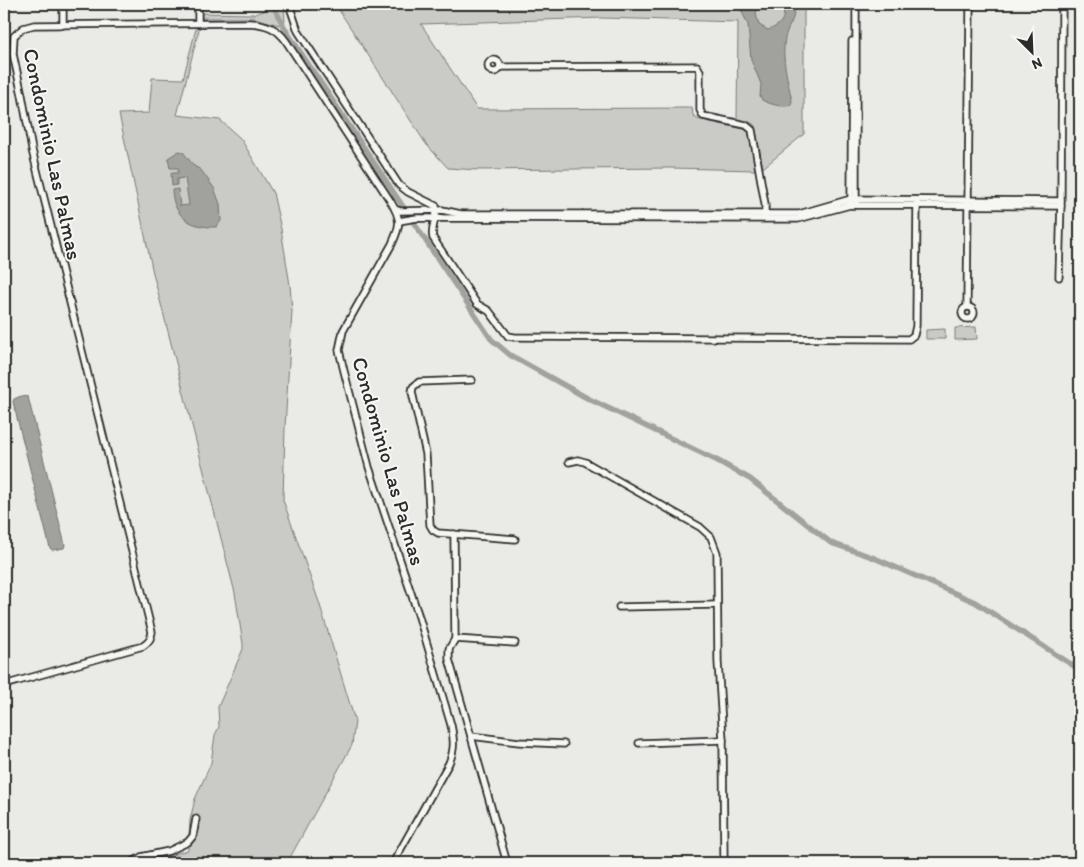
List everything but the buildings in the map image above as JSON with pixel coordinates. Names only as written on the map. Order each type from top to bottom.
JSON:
[{"type":"street","points":[[63,4],[63,25]]},
{"type":"street","points":[[198,4],[198,23]]},
{"type":"street","points":[[289,4],[298,31],[399,185],[408,192],[437,207],[431,233],[433,238],[477,304],[488,311],[508,336],[909,339],[914,335],[916,326],[917,202]]},
{"type":"street","points":[[853,202],[854,4]]},
{"type":"street","points":[[967,307],[970,4]]},
{"type":"street","points":[[1059,277],[1062,4]]},
{"type":"street","name":"Condominio Las Palmas","points":[[4,683],[143,646],[148,643],[152,632],[32,150],[13,54],[13,39],[20,29],[30,26],[258,23],[270,27],[279,33],[395,209],[399,221],[399,231],[343,331],[340,350],[369,467],[418,616],[451,726],[454,743],[449,762],[393,863]]},
{"type":"street","points":[[500,67],[697,66],[700,71],[700,110],[702,115],[706,118],[748,126],[752,130],[766,204],[765,216]]},
{"type":"street","points":[[399,221],[409,218],[765,216],[802,213],[853,202],[1061,204]]},
{"type":"street","points":[[395,209],[404,211],[437,210],[461,214],[765,216]]},
{"type":"street","points":[[472,380],[419,382],[414,385],[412,390],[426,454],[430,525],[436,532],[515,539]]},
{"type":"street","points":[[569,462],[578,460],[585,462],[705,530],[713,541],[717,553],[724,863]]},
{"type":"street","points":[[454,534],[455,638],[449,649],[449,658],[507,863]]},
{"type":"street","points":[[619,607],[717,606]]},
{"type":"street","points":[[455,638],[515,643]]},
{"type":"street","points":[[471,736],[519,742],[564,744]]},
{"type":"street","points":[[638,743],[722,740]]},
{"type":"street","points":[[131,863],[141,857],[169,851],[188,842],[193,836],[196,819]]},
{"type":"shaded area","points":[[267,4],[284,4],[285,22],[279,25],[255,18],[202,18],[177,115],[220,120],[241,139],[273,193],[281,229],[292,311],[283,500],[319,602],[355,721],[352,745],[287,863],[146,863],[188,850],[190,820],[195,799],[211,763],[215,735],[219,727],[218,707],[243,649],[243,644],[235,593],[153,273],[119,114],[149,113],[152,78],[183,79],[200,13],[254,14],[264,11]]},
{"type":"shaded area","points":[[335,4],[804,4],[804,134],[763,168],[755,126],[752,123],[737,120],[738,22],[602,18],[421,24],[477,109],[692,108],[693,115],[697,119],[748,130],[756,170],[670,168],[477,170],[448,168],[426,144]]},
{"type":"shaded area","points":[[740,4],[752,4],[757,9],[756,14],[759,25],[768,30],[777,26],[784,16],[782,8],[778,4],[792,4],[794,13],[786,33],[784,46],[791,105],[776,105],[762,100],[760,96],[761,84],[751,60],[748,25]]},
{"type":"shaded area","points":[[179,151],[183,152],[194,166],[201,170],[214,188],[220,204],[221,221],[216,227],[191,223],[185,219],[176,207],[172,190],[178,189],[180,206],[189,205],[185,178],[177,179],[177,185],[172,186],[171,173],[178,173],[178,168],[170,168],[168,158]]},
{"type":"shaded area","points":[[976,327],[977,339],[955,340],[955,328]]},
{"type":"shaded area","points":[[945,329],[945,339],[926,339],[926,330]]},
{"type":"shaded area","points":[[21,396],[28,397],[65,545],[64,548],[52,550],[50,548],[13,402],[14,399]]},
{"type":"waterway","points":[[272,4],[287,32],[491,339],[510,355],[587,398],[718,461],[750,479],[831,543],[872,557],[975,602],[1080,670]]}]
